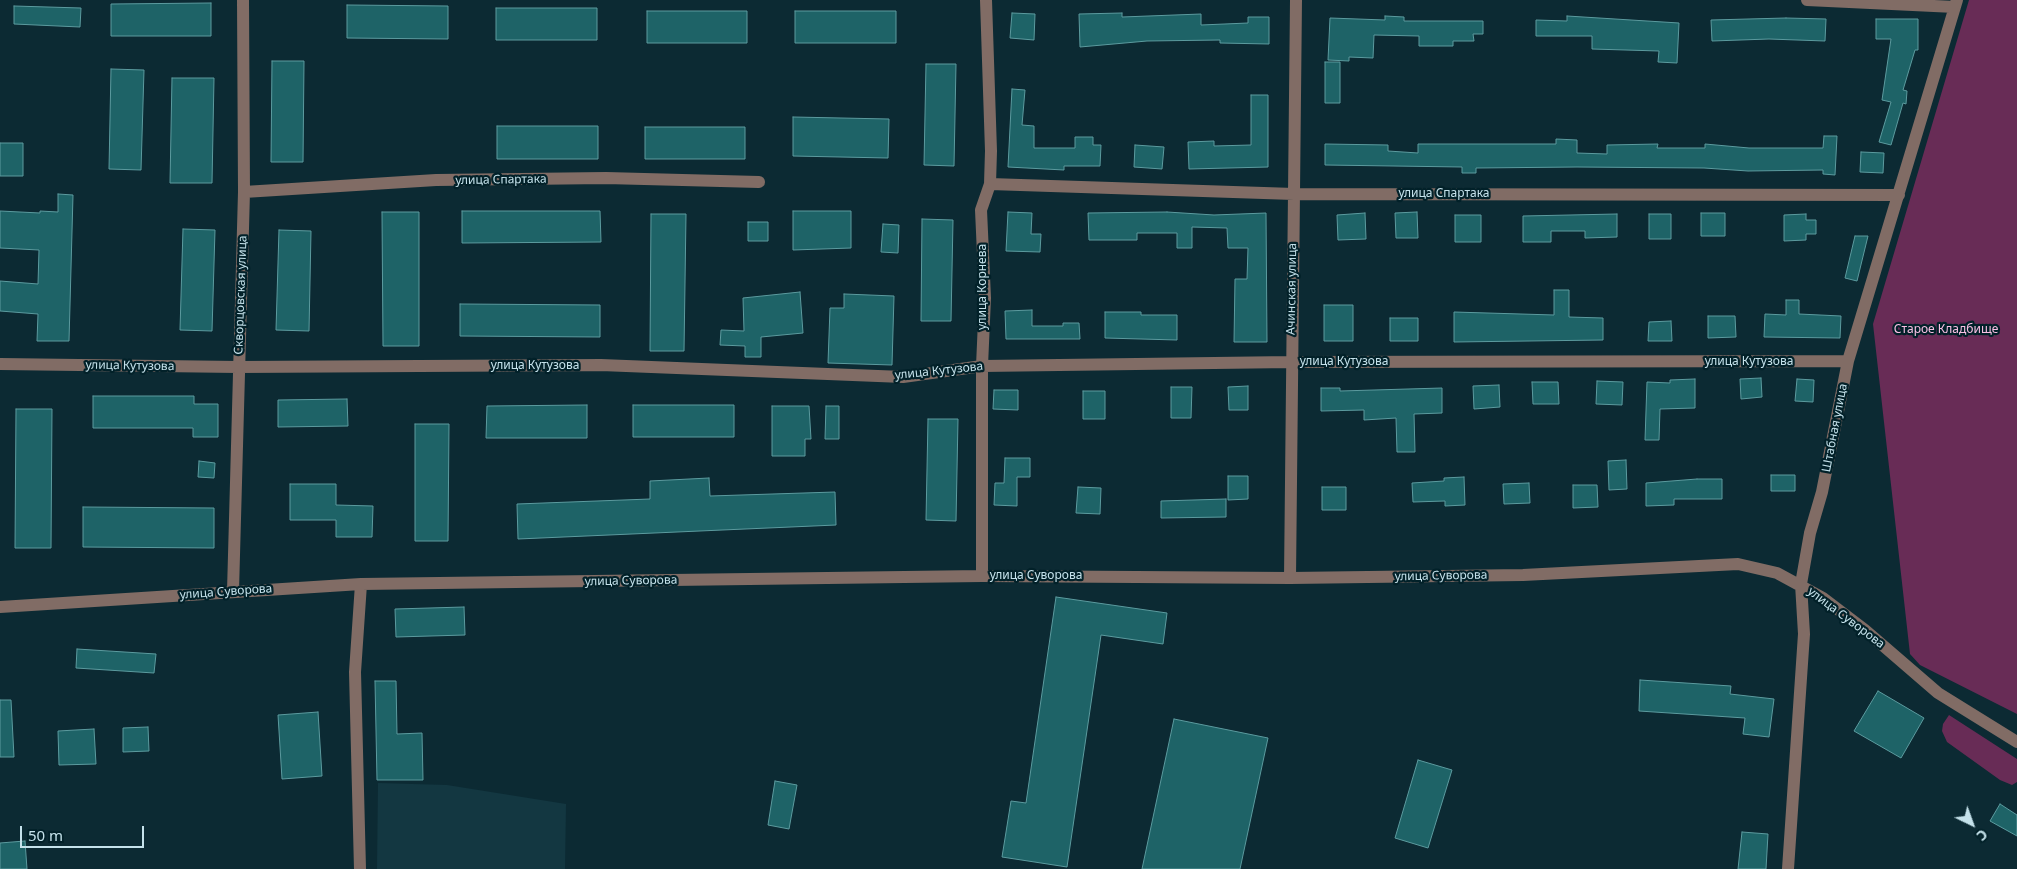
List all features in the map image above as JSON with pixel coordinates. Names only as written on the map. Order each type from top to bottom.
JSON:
[{"type":"street","name":"Скворцовская улица","points":[[233,591],[244,192],[244,0]]},
{"type":"street","name":"улица Корнева","points":[[982,576],[982,366],[985,298],[981,210],[990,184],[986,0]]},
{"type":"street","name":"Ачинская улица","points":[[1290,578],[1296,0]]},
{"type":"street","points":[[1807,0],[1956,3]]},
{"type":"street","name":"Штабная улица","points":[[1788,869],[1804,634],[1801,584],[1810,533],[1822,492],[1848,362],[1956,3]]},
{"type":"street","name":"улица Спартака","points":[[244,192],[436,180],[606,178],[759,182]]},
{"type":"street","name":"улица Спартака","points":[[990,184],[1294,194],[1899,195]]},
{"type":"street","name":"улица Кутузова","points":[[0,364],[238,367],[601,366],[903,377],[982,366],[1291,362],[1848,362]]},
{"type":"street","name":"улица Суворова","points":[[0,607],[361,584],[982,576],[1290,578],[1523,575],[1738,564],[1777,573],[1801,584],[1824,598],[1866,630],[1938,693],[2017,742]]},
{"type":"street","points":[[360,869],[355,672],[361,584]]},
{"type":"shaded area","points":[[378,783],[447,785],[566,804],[565,869],[377,869]]},
{"type":"green space","name":"Старое Кладбище","points":[[1969,0],[2017,0],[2017,714],[1920,665],[1910,654],[1873,324]]},
{"type":"green space","points":[[1949,715],[2017,759],[2017,782],[2012,785],[2000,780],[1947,742],[1942,731],[1943,724]]},
{"type":"building","points":[[211,3],[211,36],[111,36],[111,4]]},
{"type":"building","points":[[347,5],[448,6],[448,39],[347,38]]},
{"type":"building","points":[[14,6],[81,8],[80,27],[14,24]]},
{"type":"building","points":[[496,8],[597,8],[597,40],[496,40]]},
{"type":"building","points":[[647,11],[747,11],[747,43],[647,43]]},
{"type":"building","points":[[795,11],[896,11],[896,43],[795,43]]},
{"type":"building","points":[[1012,13],[1035,14],[1034,40],[1010,38]]},
{"type":"building","points":[[1122,13],[1122,17],[1201,14],[1201,25],[1248,23],[1248,17],[1269,17],[1269,44],[1220,43],[1220,40],[1147,41],[1080,47],[1079,14]]},
{"type":"building","points":[[1385,16],[1404,17],[1404,21],[1483,21],[1483,34],[1473,34],[1474,41],[1453,41],[1453,46],[1419,46],[1419,36],[1374,35],[1373,58],[1349,57],[1349,61],[1328,60],[1330,18],[1385,20]]},
{"type":"building","points":[[1567,16],[1679,23],[1677,63],[1658,62],[1659,51],[1592,49],[1592,36],[1536,36],[1536,20],[1567,21]]},
{"type":"building","points":[[1826,19],[1825,41],[1769,39],[1712,41],[1711,20]]},
{"type":"building","points":[[1876,19],[1918,19],[1918,50],[1915,50],[1903,90],[1907,91],[1906,104],[1903,103],[1891,145],[1879,142],[1891,102],[1882,100],[1891,39],[1876,39]]},
{"type":"building","points":[[272,61],[304,61],[303,162],[271,162]]},
{"type":"building","points":[[1325,62],[1340,62],[1340,103],[1325,103]]},
{"type":"building","points":[[926,64],[956,64],[954,166],[924,165]]},
{"type":"building","points":[[111,69],[144,70],[141,170],[109,169]]},
{"type":"building","points":[[172,78],[214,78],[212,183],[170,183]]},
{"type":"building","points":[[1012,89],[1025,90],[1022,125],[1034,126],[1034,148],[1075,148],[1075,137],[1093,137],[1093,145],[1101,145],[1100,166],[1064,166],[1064,170],[1008,167]]},
{"type":"building","points":[[1251,95],[1268,95],[1268,167],[1189,169],[1188,142],[1214,141],[1214,146],[1251,145]]},
{"type":"building","points":[[793,117],[889,119],[888,158],[793,156]]},
{"type":"building","points":[[497,126],[598,126],[598,159],[497,159]]},
{"type":"building","points":[[645,127],[745,127],[745,159],[645,159]]},
{"type":"building","points":[[1824,136],[1837,136],[1835,175],[1823,174],[1823,170],[1748,171],[1704,168],[1577,167],[1476,168],[1476,173],[1462,173],[1462,167],[1325,165],[1325,144],[1388,145],[1388,151],[1418,153],[1418,144],[1556,144],[1556,139],[1577,140],[1577,153],[1607,154],[1607,145],[1658,144],[1657,148],[1705,148],[1705,144],[1749,148],[1823,148]]},
{"type":"building","points":[[0,143],[23,143],[23,176],[0,176]]},
{"type":"building","points":[[1135,145],[1164,147],[1162,169],[1134,167]]},
{"type":"building","points":[[1861,152],[1884,153],[1883,173],[1860,172]]},
{"type":"building","points":[[58,194],[73,195],[69,341],[37,341],[38,314],[0,311],[0,281],[38,284],[39,250],[0,248],[0,211],[58,212]]},
{"type":"building","points":[[462,211],[600,211],[601,242],[462,243]]},
{"type":"building","points":[[793,211],[851,211],[851,248],[793,250]]},
{"type":"building","points":[[382,212],[419,212],[419,346],[383,346]]},
{"type":"building","points":[[1008,212],[1032,213],[1031,234],[1041,234],[1040,252],[1006,251]]},
{"type":"building","points":[[1167,212],[1214,215],[1266,213],[1267,342],[1234,342],[1235,279],[1247,279],[1248,248],[1228,248],[1227,228],[1192,227],[1192,248],[1177,248],[1177,233],[1137,233],[1137,240],[1089,240],[1088,213]]},
{"type":"building","points":[[1417,212],[1418,238],[1396,238],[1395,213]]},
{"type":"building","points":[[1365,213],[1366,239],[1338,240],[1337,215]]},
{"type":"building","points":[[1701,213],[1725,213],[1725,236],[1701,236]]},
{"type":"building","points":[[651,214],[686,214],[684,351],[650,351]]},
{"type":"building","points":[[1617,214],[1617,237],[1585,238],[1585,231],[1551,231],[1551,242],[1523,242],[1523,216]]},
{"type":"building","points":[[1649,214],[1671,214],[1671,239],[1649,239]]},
{"type":"building","points":[[1806,214],[1806,220],[1816,220],[1816,234],[1806,234],[1806,240],[1784,241],[1784,215]]},
{"type":"building","points":[[1455,215],[1481,215],[1481,242],[1455,242]]},
{"type":"building","points":[[922,219],[953,220],[951,321],[921,321]]},
{"type":"building","points":[[748,222],[768,222],[768,241],[748,241]]},
{"type":"building","points":[[883,224],[899,225],[898,253],[881,252]]},
{"type":"building","points":[[183,229],[215,230],[212,331],[180,330]]},
{"type":"building","points":[[279,230],[311,231],[309,331],[276,330]]},
{"type":"building","points":[[1855,236],[1868,236],[1857,281],[1845,278]]},
{"type":"building","points":[[1554,290],[1569,290],[1569,317],[1603,318],[1603,340],[1454,342],[1454,312],[1554,315]]},
{"type":"building","points":[[800,292],[803,333],[761,337],[761,357],[745,357],[745,346],[720,345],[721,330],[744,331],[743,298]]},
{"type":"building","points":[[844,294],[894,296],[892,365],[828,363],[830,308],[844,308]]},
{"type":"building","points":[[1786,300],[1799,300],[1799,314],[1841,316],[1840,338],[1764,337],[1765,314],[1786,315]]},
{"type":"building","points":[[460,304],[600,305],[600,337],[460,336]]},
{"type":"building","points":[[1324,305],[1353,305],[1353,341],[1324,341]]},
{"type":"building","points":[[1032,310],[1032,326],[1063,326],[1063,323],[1079,323],[1080,339],[1006,339],[1005,311]]},
{"type":"building","points":[[1105,312],[1177,315],[1177,340],[1105,338]]},
{"type":"building","points":[[1708,316],[1735,316],[1736,337],[1708,338]]},
{"type":"building","points":[[1390,318],[1418,318],[1418,341],[1390,341]]},
{"type":"building","points":[[1671,321],[1672,341],[1648,341],[1649,322]]},
{"type":"building","points":[[1761,378],[1762,397],[1741,399],[1740,379]]},
{"type":"building","points":[[1695,379],[1695,408],[1660,409],[1659,440],[1645,440],[1647,382],[1670,383],[1670,380]]},
{"type":"building","points":[[1797,379],[1814,380],[1813,402],[1795,401]]},
{"type":"building","points":[[1597,381],[1623,382],[1622,405],[1596,404]]},
{"type":"building","points":[[1532,382],[1558,382],[1559,404],[1533,404]]},
{"type":"building","points":[[1499,385],[1500,407],[1474,409],[1473,386]]},
{"type":"building","points":[[1248,386],[1248,410],[1229,410],[1228,387]]},
{"type":"building","points":[[1171,387],[1192,387],[1191,418],[1171,418]]},
{"type":"building","points":[[1321,388],[1340,388],[1340,391],[1442,388],[1442,413],[1414,414],[1415,452],[1397,452],[1396,418],[1364,420],[1364,410],[1321,411]]},
{"type":"building","points":[[994,390],[1018,390],[1018,410],[993,409]]},
{"type":"building","points":[[1083,391],[1105,391],[1105,419],[1083,419]]},
{"type":"building","points":[[93,396],[194,396],[194,404],[218,404],[218,437],[193,437],[193,428],[93,428]]},
{"type":"building","points":[[347,399],[348,426],[278,427],[278,400]]},
{"type":"building","points":[[587,405],[587,438],[486,438],[487,406]]},
{"type":"building","points":[[633,405],[734,405],[734,437],[633,437]]},
{"type":"building","points":[[772,406],[809,406],[811,439],[805,439],[805,456],[772,456]]},
{"type":"building","points":[[826,406],[839,406],[839,439],[825,439]]},
{"type":"building","points":[[16,409],[52,409],[51,548],[15,548]]},
{"type":"building","points":[[928,419],[958,419],[956,521],[926,520]]},
{"type":"building","points":[[415,424],[449,424],[448,541],[415,541]]},
{"type":"building","points":[[1005,458],[1030,458],[1030,477],[1017,477],[1017,506],[994,505],[995,483],[1004,483]]},
{"type":"building","points":[[1626,460],[1627,489],[1609,490],[1608,461]]},
{"type":"building","points":[[199,461],[215,463],[214,478],[198,477]]},
{"type":"building","points":[[1771,475],[1795,475],[1795,491],[1771,491]]},
{"type":"building","points":[[1228,476],[1248,476],[1248,499],[1228,500]]},
{"type":"building","points":[[1464,477],[1465,505],[1445,506],[1445,501],[1413,502],[1412,483],[1444,481],[1444,478]]},
{"type":"building","points":[[709,478],[710,496],[835,492],[836,525],[518,539],[517,504],[650,499],[650,481]]},
{"type":"building","points":[[1722,479],[1722,499],[1674,499],[1674,505],[1646,506],[1646,483]]},
{"type":"building","points":[[1529,483],[1530,503],[1504,504],[1503,484]]},
{"type":"building","points":[[290,484],[336,484],[336,505],[373,506],[372,537],[336,537],[336,520],[290,520]]},
{"type":"building","points":[[1573,485],[1597,485],[1598,507],[1573,508]]},
{"type":"building","points":[[1078,487],[1101,488],[1100,514],[1076,513]]},
{"type":"building","points":[[1322,487],[1346,487],[1346,510],[1322,510]]},
{"type":"building","points":[[1226,499],[1226,517],[1161,518],[1161,501]]},
{"type":"building","points":[[83,507],[214,508],[214,548],[83,547]]},
{"type":"building","points":[[1056,597],[1167,613],[1163,644],[1101,635],[1067,867],[1002,857],[1011,801],[1026,803]]},
{"type":"building","points":[[464,607],[465,635],[396,637],[395,609]]},
{"type":"building","points":[[77,649],[156,654],[154,673],[76,668]]},
{"type":"building","points":[[1640,680],[1731,686],[1730,694],[1774,699],[1769,737],[1743,734],[1745,718],[1639,711]]},
{"type":"building","points":[[375,681],[396,681],[397,734],[422,733],[423,780],[377,780]]},
{"type":"building","points":[[1878,691],[1924,718],[1901,758],[1854,731]]},
{"type":"building","points":[[0,700],[11,700],[14,757],[0,757]]},
{"type":"building","points":[[318,712],[322,776],[282,779],[278,715]]},
{"type":"building","points":[[1174,719],[1268,738],[1240,869],[1142,869]]},
{"type":"building","points":[[148,727],[149,751],[123,752],[123,728]]},
{"type":"building","points":[[94,729],[96,764],[59,765],[58,731]]},
{"type":"building","points":[[1418,760],[1452,770],[1428,848],[1395,838]]},
{"type":"building","points":[[775,781],[797,785],[789,829],[768,825]]},
{"type":"building","points":[[2000,804],[2017,815],[2017,836],[1990,821]]},
{"type":"building","points":[[1742,832],[1768,834],[1766,869],[1738,869]]},
{"type":"building","points":[[25,841],[27,869],[0,869],[0,843]]}]
